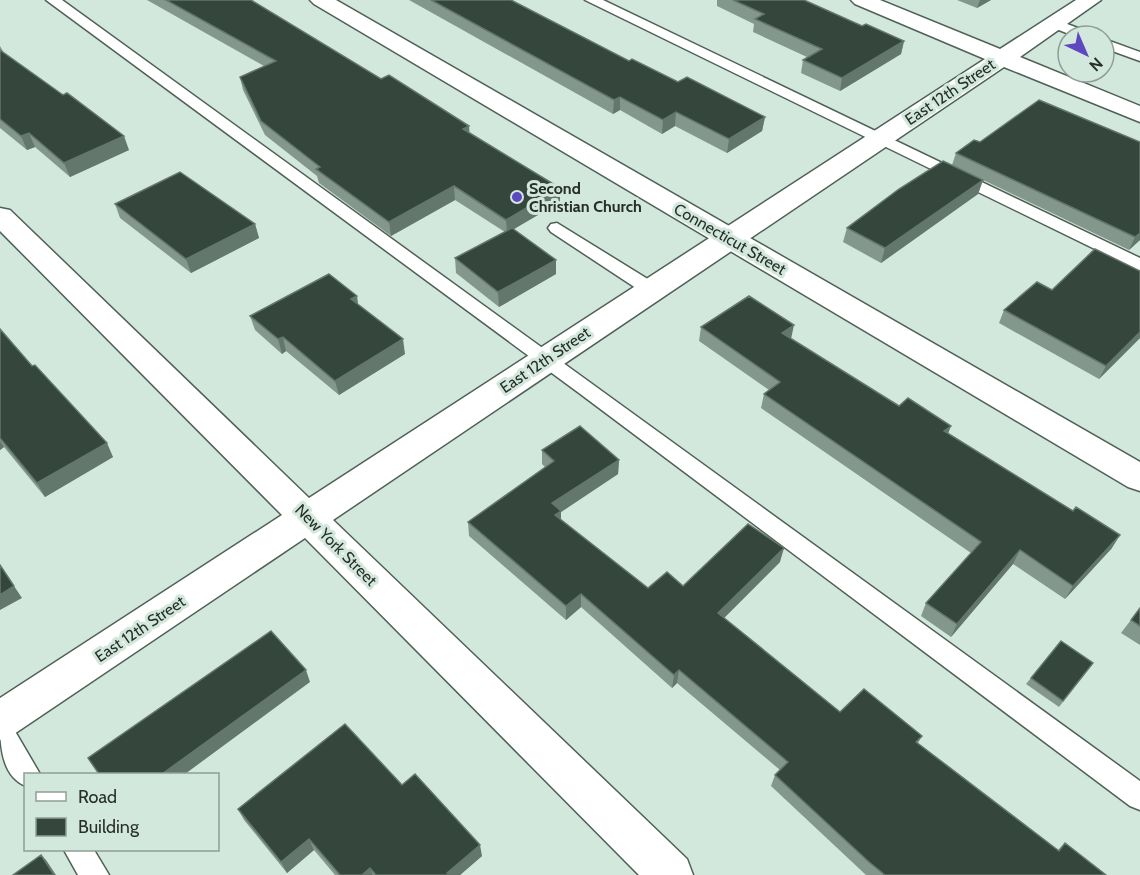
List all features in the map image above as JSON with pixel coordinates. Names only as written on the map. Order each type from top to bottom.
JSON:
[{"type":"street","name":"Connecticut Street","points":[[321,0],[1140,478]]},
{"type":"street","points":[[862,0],[1140,115]]},
{"type":"street","name":"East 12th Street","points":[[0,721],[1090,0]]},
{"type":"street","name":"New York Street","points":[[0,216],[670,875]]},
{"type":"lane","points":[[53,0],[1140,797]]},
{"type":"lane","points":[[592,0],[1140,265]]},
{"type":"lane","points":[[1116,46],[1136,51]]},
{"type":"lane","points":[[556,228],[652,290]]},
{"type":"lane","points":[[0,729],[26,773]]},
{"type":"lane","points":[[79,851],[95,875]]},
{"type":"building","points":[[166,0],[251,0],[381,79],[389,75],[469,126],[463,129],[560,188],[506,220],[454,186],[389,222],[316,169],[320,167],[261,121],[240,77],[276,61]]},
{"type":"building","points":[[431,0],[511,0],[629,61],[632,59],[678,82],[687,77],[765,117],[729,139],[676,112],[663,120],[620,97],[614,100]]},
{"type":"building","points":[[733,0],[804,0],[862,26],[866,24],[904,41],[842,78],[803,60],[822,49],[755,19],[764,14]]},
{"type":"building","points":[[0,50],[63,95],[67,93],[124,136],[64,163],[29,133],[21,136],[0,119]]},
{"type":"building","points":[[1039,100],[1140,142],[1140,233],[1135,237],[956,153],[974,140],[980,142]]},
{"type":"building","points":[[943,161],[983,180],[885,248],[847,228],[899,189]]},
{"type":"building","points":[[180,172],[255,224],[186,259],[115,204]]},
{"type":"building","points":[[512,228],[556,260],[498,292],[455,258]]},
{"type":"building","points":[[1095,249],[1140,271],[1140,332],[1106,366],[1004,310],[1037,282],[1052,290]]},
{"type":"building","points":[[329,274],[357,296],[351,299],[403,339],[335,381],[283,337],[278,339],[250,316]]},
{"type":"building","points":[[749,296],[794,325],[782,333],[899,406],[908,398],[951,426],[944,431],[1073,511],[1076,507],[1120,535],[1073,586],[1020,550],[957,624],[926,603],[981,542],[764,394],[780,382],[701,327]]},
{"type":"building","points":[[0,329],[32,366],[35,365],[107,443],[37,483],[0,438]]},
{"type":"building","points":[[580,426],[619,460],[552,503],[561,511],[555,515],[648,588],[667,572],[683,586],[748,524],[784,548],[718,613],[840,712],[864,689],[922,736],[916,742],[1059,851],[1065,843],[1106,875],[885,875],[775,775],[788,762],[679,670],[674,675],[581,594],[566,606],[468,522],[554,461],[542,450]]},
{"type":"building","points":[[0,565],[14,586],[0,595]]},
{"type":"building","points":[[1140,608],[1140,626],[1131,620]]},
{"type":"building","points":[[271,631],[306,670],[163,773],[98,773],[88,758]]},
{"type":"building","points":[[1061,641],[1093,663],[1063,701],[1031,678]]},
{"type":"building","points":[[345,724],[402,785],[415,774],[480,845],[447,873],[449,875],[376,875],[370,868],[362,875],[340,875],[309,839],[281,862],[238,809]]},
{"type":"building","points":[[41,855],[54,875],[13,875]]},
{"type":"place","name":"Second Christian Church","points":[[517,197]]}]
